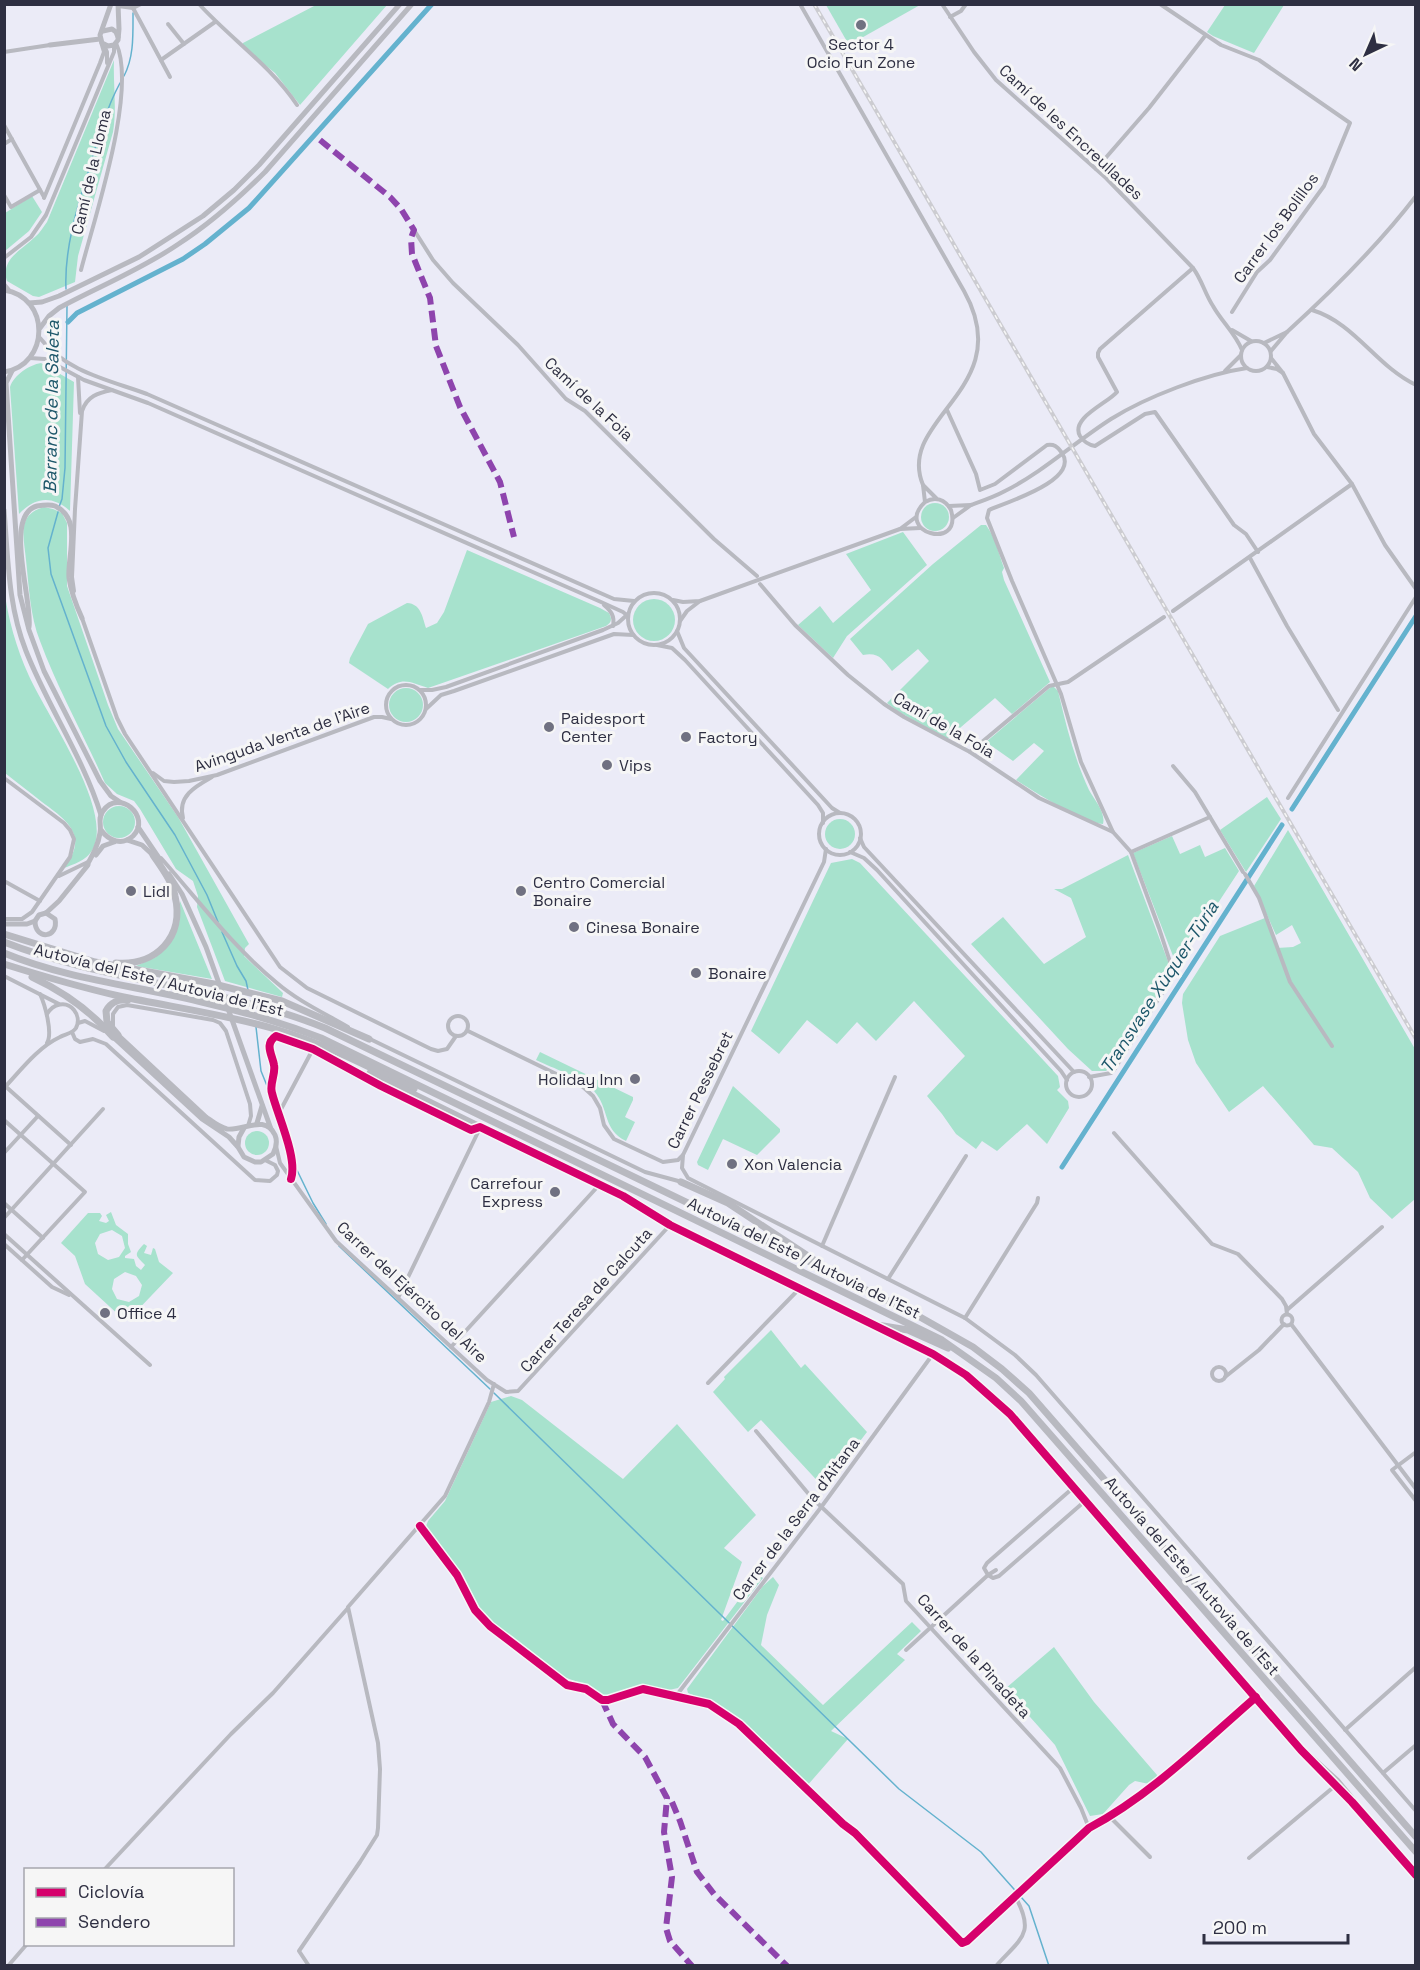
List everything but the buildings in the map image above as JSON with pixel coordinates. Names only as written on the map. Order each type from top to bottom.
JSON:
[{"type":"highway","points":[[88,959],[132,964],[143,961],[153,956],[165,945],[172,934],[176,921],[175,894],[153,852]]},
{"type":"highway","points":[[4,934],[113,966],[216,982],[282,1001],[369,1039]]},
{"type":"highway","name":"Autovía del Este / Autovia de l'Est","points":[[4,942],[91,969],[216,995],[302,1018],[827,1270],[947,1331],[1002,1368],[1029,1393],[1416,1836]]},
{"type":"highway","name":"Autovía del Este / Autovia de l'Est","points":[[4,953],[88,979],[276,1020],[321,1038],[942,1340],[996,1378],[1022,1401],[1416,1852]]},
{"type":"highway","points":[[4,965],[121,996],[223,1016],[300,1038],[345,1056],[455,1108],[485,1119]]},
{"type":"highway","points":[[4,965],[52,986],[74,1000],[116,1036]]},
{"type":"highway","points":[[116,1036],[106,1018],[108,1007],[117,1001],[125,1000],[171,1008],[181,1007]]},
{"type":"highway","points":[[300,1038],[480,1127]]},
{"type":"highway","points":[[681,1182],[728,1203],[788,1245],[817,1261],[827,1270]]},
{"type":"highway","points":[[877,1325],[908,1330],[967,1357]]},
{"type":"main road","points":[[29,303],[42,302],[59,296],[139,257],[172,238],[203,216],[234,190],[282,140],[400,4]]},
{"type":"main road","points":[[40,328],[59,308],[176,246],[240,197],[273,163],[412,4]]},
{"type":"main road","name":"Camí de la Lloma","points":[[101,38],[116,5]]},
{"type":"main road","name":"Camí de la Lloma","points":[[116,5],[116,42]]},
{"type":"main road","points":[[50,45],[101,38],[106,29],[116,32],[116,42],[108,46],[101,38]]},
{"type":"main road","points":[[4,372],[22,366],[36,349],[40,338],[37,315],[29,303],[20,295],[7,290]]},
{"type":"main road","points":[[12,371],[6,383],[17,561],[20,595],[29,630],[44,671],[100,781],[111,796],[135,810],[138,827],[182,894],[195,920],[271,1130]]},
{"type":"main road","points":[[29,630],[21,525],[24,514],[32,508],[51,505],[62,511],[71,523],[69,577],[82,618]]},
{"type":"main road","points":[[4,510],[11,598],[18,629],[36,674],[92,787],[100,815],[101,830],[96,848],[87,864]]},
{"type":"main road","points":[[100,815],[108,806],[120,802]]},
{"type":"main road","points":[[4,924],[19,925],[35,921],[39,915],[46,913],[59,901],[103,846],[127,840],[132,837],[138,827]]},
{"type":"main road","points":[[101,830],[110,839],[116,841]]},
{"type":"main road","points":[[127,840],[153,852]]},
{"type":"main road","points":[[4,924],[50,934],[56,926],[55,919],[59,901]]},
{"type":"main road","points":[[46,913],[55,919]]},
{"type":"main road","points":[[35,921],[37,930]]},
{"type":"main road","points":[[116,1036],[206,1117],[224,1128],[246,1127],[257,1123],[267,1126],[275,1134],[276,1146],[267,1159],[255,1162],[244,1157],[229,1137],[202,1119],[116,1036]]},
{"type":"main road","points":[[257,1123],[262,1104]]},
{"type":"main road","points":[[238,1147],[239,1137],[246,1127]]},
{"type":"street","points":[[116,5],[132,8],[141,4]]},
{"type":"street","points":[[199,4],[215,22],[274,75],[297,105]]},
{"type":"street","points":[[800,4],[970,301],[974,313],[978,345],[975,361],[962,390],[927,435],[919,454],[924,502]]},
{"type":"street","name":"Camí de les Encreullades","points":[[942,4],[996,80],[1096,169],[1192,268],[1200,278],[1213,306],[1232,330],[1241,353]]},
{"type":"street","points":[[950,17],[961,11],[966,4]]},
{"type":"street","points":[[1096,169],[1149,108],[1205,36],[1160,4]]},
{"type":"street","points":[[132,8],[170,77]]},
{"type":"street","points":[[161,60],[215,22]]},
{"type":"street","points":[[168,24],[184,44]]},
{"type":"street","name":"Carrer los Bolillos","points":[[1205,36],[1259,60],[1350,123],[1324,186],[1270,260],[1257,272],[1232,312]]},
{"type":"street","name":"Camí de la Lloma","points":[[101,38],[107,52],[107,66]]},
{"type":"street","name":"Camí de la Lloma","points":[[40,190],[44,198],[104,52],[101,38]]},
{"type":"street","name":"Camí de la Lloma","points":[[4,258],[31,237],[46,215],[114,52],[116,42]]},
{"type":"street","name":"Camí de la Lloma","points":[[81,270],[120,117],[121,62],[116,42]]},
{"type":"street","points":[[4,52],[50,45]]},
{"type":"street","points":[[4,125],[40,190],[11,207],[5,198]]},
{"type":"street","points":[[4,144],[12,140]]},
{"type":"street","points":[[1271,352],[1287,332],[1369,252],[1416,196]]},
{"type":"street","name":"Camí de la Foia","points":[[414,230],[447,277],[518,345],[566,399],[585,411],[714,539],[756,576]]},
{"type":"street","points":[[1192,268],[1100,349],[1098,357],[1117,392],[1084,417],[1078,433],[1085,443],[1095,446],[1145,414],[1155,412],[1234,525],[1246,534],[1258,552]]},
{"type":"street","points":[[4,284],[7,290]]},
{"type":"street","points":[[1311,310],[1326,315],[1343,325],[1398,374],[1416,385]]},
{"type":"street","name":"Camí de les Encreullades","points":[[1232,330],[1251,341]]},
{"type":"street","points":[[1224,372],[1251,341],[1264,343],[1287,332]]},
{"type":"street","points":[[40,338],[50,351],[74,367],[147,394],[614,599],[634,602]]},
{"type":"street","points":[[1264,343],[1271,352],[1271,358],[1266,367]]},
{"type":"street","points":[[1241,353],[1241,360],[1247,368]]},
{"type":"street","points":[[30,358],[45,359],[76,376],[148,403],[627,615]]},
{"type":"street","points":[[1271,358],[1283,373],[1314,434],[1352,484],[1385,545],[1416,589]]},
{"type":"street","points":[[420,690],[446,687],[613,626],[627,615],[634,602],[650,593],[659,593],[683,602],[700,601],[900,530],[920,528],[929,534],[940,534],[949,528],[953,518],[971,505],[1006,491],[1112,418],[1146,401],[1224,372],[1247,368],[1257,371],[1266,367],[1283,373]]},
{"type":"street","points":[[76,376],[81,419]]},
{"type":"street","points":[[112,390],[96,394],[83,407],[72,577],[82,618],[117,718],[148,769],[280,967],[307,988],[431,1049],[438,1051],[447,1049],[456,1036]]},
{"type":"street","points":[[947,410],[976,474],[980,490],[995,484],[1047,445],[1053,444],[1058,447],[1066,459],[1062,472],[1022,497],[993,508],[987,513],[987,519],[1057,684],[1081,762],[1113,832],[1131,852],[1174,974],[1114,1070],[1111,1073],[1089,1077]]},
{"type":"street","points":[[1173,611],[1352,484]]},
{"type":"street","points":[[923,485],[937,499],[949,506],[971,505]]},
{"type":"street","points":[[920,528],[918,510],[924,502],[937,499]]},
{"type":"street","points":[[949,506],[953,518]]},
{"type":"street","points":[[900,530],[917,517]]},
{"type":"street","points":[[1250,558],[1338,710]]},
{"type":"street","name":"Camí de la Foia","points":[[760,584],[795,625],[858,684],[904,717],[970,752],[1039,798],[1113,832]]},
{"type":"street","points":[[1288,798],[1416,597]]},
{"type":"street","points":[[673,600],[680,622]]},
{"type":"street","points":[[657,645],[669,640],[677,631],[687,611],[700,601]]},
{"type":"street","points":[[601,602],[612,612],[613,626]]},
{"type":"street","points":[[627,615],[633,634],[642,642],[672,648],[685,660],[818,805],[823,813],[820,838],[826,849],[835,854],[850,852],[864,858],[877,870],[1061,1071],[1067,1080],[1068,1090],[1073,1096],[1086,1095],[1092,1084],[1089,1077],[1083,1072],[1074,1072],[864,847],[860,838]]},
{"type":"street","points":[[970,752],[1049,686],[1068,682],[1164,617]]},
{"type":"street","points":[[677,631],[684,648],[832,808],[840,813]]},
{"type":"street","points":[[426,709],[426,702],[420,690],[414,686],[400,685],[389,693],[386,706],[391,719],[397,723],[409,725],[419,721],[426,709],[441,695],[614,633],[633,634]]},
{"type":"street","name":"Avinguda Venta de l'Aire","points":[[148,769],[164,781],[189,781],[217,775],[374,717],[391,719]]},
{"type":"street","points":[[1173,766],[1195,792],[1251,882],[1290,982],[1332,1046]]},
{"type":"street","points":[[186,824],[182,813],[184,799],[196,786],[217,775]]},
{"type":"street","points":[[4,778],[64,823],[74,839],[70,857],[32,912],[22,919],[4,919]]},
{"type":"street","points":[[823,822],[834,814],[840,813],[856,821],[861,832],[860,838],[858,844],[850,852]]},
{"type":"street","points":[[1131,852],[1210,817]]},
{"type":"street","name":"Carrer Pessebret","points":[[468,1031],[583,1087],[593,1096],[600,1108],[604,1125],[614,1139],[663,1162],[678,1160],[683,1155],[824,862],[826,849]]},
{"type":"street","points":[[153,852],[250,959],[290,993],[369,1039],[645,1172],[708,1190]]},
{"type":"street","name":"Carrer Pessebret","points":[[824,862],[835,854]]},
{"type":"street","points":[[57,877],[87,864]]},
{"type":"street","points":[[4,881],[40,901]]},
{"type":"street","points":[[4,976],[59,1004],[69,1006],[76,1013],[77,1023],[72,1032],[61,1035],[45,1046],[5,1087],[71,1145]]},
{"type":"street","points":[[40,994],[47,1014],[47,1025],[61,1035]]},
{"type":"street","points":[[47,1014],[52,1007],[59,1004]]},
{"type":"street","points":[[116,1036],[112,1017],[118,1007],[127,1005],[219,1023],[229,1039],[250,1104],[251,1116],[246,1127]]},
{"type":"street","points":[[461,1016],[469,1025],[468,1031],[463,1036],[456,1036],[450,1033],[448,1026],[453,1017],[461,1016]]},
{"type":"street","points":[[77,1023],[90,1022],[116,1036]]},
{"type":"street","points":[[45,1046],[50,1039],[50,1029]]},
{"type":"street","points":[[72,1032],[80,1042],[93,1039],[106,1044],[255,1180],[270,1181],[277,1175],[275,1164],[267,1159]]},
{"type":"street","points":[[291,1179],[293,1167],[271,1090],[275,1068],[269,1046],[271,1039],[277,1033],[314,1048],[381,1086],[471,1130],[480,1127],[600,1184],[670,1225],[933,1354],[966,1375],[995,1399],[1301,1750],[1336,1785],[1416,1875]]},
{"type":"street","points":[[279,1113],[314,1048]]},
{"type":"street","points":[[1067,1080],[1074,1072]]},
{"type":"street","points":[[822,1246],[896,1077]]},
{"type":"street","points":[[4,1218],[103,1109]]},
{"type":"street","points":[[4,1153],[38,1116]]},
{"type":"street","points":[[4,1120],[85,1192],[22,1260]]},
{"type":"street","points":[[398,1298],[480,1127]]},
{"type":"street","points":[[1114,1132],[1212,1244],[1238,1254],[1282,1299],[1292,1318],[1291,1324],[1416,1489]]},
{"type":"street","points":[[276,1146],[280,1163]]},
{"type":"street","points":[[683,1155],[682,1168],[688,1178],[965,1318],[996,1340],[1036,1375],[1416,1811]]},
{"type":"street","points":[[888,1279],[966,1156]]},
{"type":"street","points":[[267,1159],[280,1163]]},
{"type":"street","name":"Carrer del Ejército del Aire","points":[[280,1163],[336,1241],[494,1384],[506,1392],[518,1391]]},
{"type":"street","points":[[451,1347],[600,1184]]},
{"type":"street","points":[[965,1318],[1038,1198]]},
{"type":"street","points":[[4,1203],[43,1238]]},
{"type":"street","name":"Carrer Teresa de Calcuta","points":[[518,1391],[670,1225]]},
{"type":"street","points":[[1284,1324],[1282,1318],[1287,1312],[1382,1227]]},
{"type":"street","points":[[4,1234],[150,1365]]},
{"type":"street","points":[[4,1244],[52,1287],[80,1302]]},
{"type":"street","points":[[52,1287],[57,1282]]},
{"type":"street","points":[[708,1383],[800,1288]]},
{"type":"street","points":[[1237,1366],[1215,1369],[1213,1377],[1219,1381],[1225,1377],[1258,1350],[1284,1324],[1291,1324]]},
{"type":"street","name":"Carrer de la Serra d'Aitana","points":[[676,1696],[822,1506],[933,1354]]},
{"type":"street","points":[[1223,1369],[1225,1377]]},
{"type":"street","points":[[105,1868],[231,1734],[273,1693],[445,1496],[489,1402],[494,1384]]},
{"type":"street","name":"Carrer de la Pinadeta","points":[[756,1431],[812,1498],[903,1584],[906,1601],[1060,1768],[1089,1828]]},
{"type":"street","points":[[1416,1452],[1392,1470],[1416,1502]]},
{"type":"street","points":[[1074,1487],[987,1563],[984,1568],[988,1575],[993,1578],[999,1576],[1085,1501]]},
{"type":"street","points":[[420,1526],[457,1575],[475,1610],[490,1626],[567,1685],[586,1689],[602,1700],[608,1701],[643,1689],[676,1696],[709,1704],[739,1724],[855,1833],[962,1942],[967,1941],[1089,1828],[1110,1817],[1144,1793],[1256,1697]]},
{"type":"street","points":[[906,1650],[996,1570]]},
{"type":"street","points":[[309,1965],[299,1951],[365,1853],[378,1828],[380,1769],[378,1743],[348,1607]]},
{"type":"street","points":[[1345,1730],[1416,1667]]},
{"type":"street","points":[[1280,1725],[1350,1792],[1389,1841],[1393,1850]]},
{"type":"street","points":[[1383,1773],[1416,1745]]},
{"type":"street","points":[[1249,1858],[1336,1785]]},
{"type":"street","points":[[1110,1817],[1150,1857]]},
{"type":"street","points":[[996,1965],[1022,1937],[1026,1925],[1023,1911],[1015,1896]]},
{"type":"street","points":[[8,1965],[25,1946]]},
{"type":"green space","points":[[316,5],[387,5],[300,105],[275,73],[243,47],[243,43]]},
{"type":"green space","name":"Sector 4 Ocio Fun Zone","points":[[826,5],[920,5],[849,45]]},
{"type":"green space","points":[[1225,5],[1284,5],[1254,53],[1207,32]]},
{"type":"green space","points":[[114,60],[113,132],[78,256],[75,282],[39,297],[33,296],[7,281],[9,261],[37,235],[47,222]]},
{"type":"green space","points":[[32,196],[42,212],[29,231],[5,251],[5,213]]},
{"type":"green space","points":[[41,363],[74,382],[70,511],[57,502],[44,500],[31,504],[19,514],[10,387],[22,371]]},
{"type":"green space","points":[[935,503],[945,507],[949,517],[945,527],[935,531],[925,527],[921,517],[925,507]]},
{"type":"green space","points":[[44,507],[62,513],[67,523],[67,586],[118,729],[178,817],[249,944],[245,948],[244,956],[283,993],[282,997],[225,981],[197,907],[198,896],[193,881],[176,869],[134,801],[117,794],[105,783],[55,677],[34,622],[23,535],[25,521],[29,515]]},
{"type":"green space","points":[[981,525],[986,525],[994,540],[1004,568],[1002,572],[1004,580],[1050,682],[1012,714],[995,698],[947,739],[887,703],[929,661],[918,649],[892,671],[877,656],[863,655],[850,639],[933,564]]},
{"type":"green space","points":[[903,532],[927,565],[847,636],[833,658],[798,625],[820,606],[833,623],[871,590],[846,554]]},
{"type":"green space","points":[[467,550],[600,608],[609,613],[610,622],[606,626],[428,688],[403,682],[388,689],[349,663],[368,624],[407,603],[418,608],[426,628],[437,623],[444,612]]},
{"type":"green space","points":[[4,588],[10,622],[24,665],[73,757],[92,802],[96,822],[96,840],[92,851],[80,861],[64,868],[75,847],[72,830],[60,816],[5,773]]},
{"type":"green space","points":[[654,599],[669,605],[675,620],[669,635],[654,641],[639,635],[633,620],[639,605]]},
{"type":"green space","points":[[1051,687],[1058,691],[1075,754],[1089,790],[1101,811],[1103,824],[1072,813],[1016,780],[1044,751],[1034,743],[1013,761],[986,742]]},
{"type":"green space","points":[[406,688],[418,693],[423,705],[418,717],[406,722],[394,717],[389,705],[394,693]]},
{"type":"green space","points":[[1267,797],[1281,819],[1246,872],[1220,830]]},
{"type":"green space","points":[[119,806],[130,811],[135,822],[130,833],[119,838],[108,833],[103,822],[108,811]]},
{"type":"green space","points":[[840,819],[851,823],[855,834],[851,845],[840,849],[829,845],[825,834],[829,823]]},
{"type":"green space","points":[[1288,830],[1415,1049],[1415,1199],[1392,1219],[1370,1198],[1358,1172],[1332,1148],[1314,1145],[1263,1086],[1229,1112],[1196,1063],[1188,1040],[1182,1003],[1183,994],[1220,936],[1265,918],[1277,948],[1293,947],[1301,943],[1292,925],[1276,935],[1254,886]]},
{"type":"green space","points":[[1172,836],[1180,854],[1200,845],[1205,857],[1225,848],[1239,871],[1180,961],[1175,961],[1133,853]]},
{"type":"green space","points":[[1128,855],[1172,972],[1113,1064],[1106,1071],[1092,1071],[1068,1049],[971,944],[1003,917],[1044,964],[1086,937],[1071,898],[1054,889],[1062,889]]},
{"type":"green space","points":[[852,859],[860,863],[1058,1076],[1060,1087],[1057,1090],[1068,1101],[1069,1108],[1047,1144],[1027,1124],[997,1151],[982,1141],[976,1149],[956,1134],[927,1096],[965,1056],[914,1001],[876,1041],[857,1022],[837,1044],[807,1020],[779,1054],[751,1031],[831,863]]},
{"type":"green space","points":[[180,901],[212,979],[136,966],[156,957],[179,924]]},
{"type":"green space","points":[[540,1052],[633,1097],[625,1117],[635,1122],[626,1141],[613,1131],[594,1091],[575,1078],[536,1060]]},
{"type":"green space","points":[[733,1086],[780,1129],[780,1132],[757,1155],[723,1139],[708,1170],[698,1165],[697,1162]]},
{"type":"green space","points":[[257,1131],[266,1134],[269,1143],[266,1152],[257,1155],[248,1152],[245,1143],[248,1134]]},
{"type":"green space","points":[[111,1212],[116,1225],[128,1234],[131,1252],[125,1258],[134,1259],[136,1266],[141,1270],[145,1265],[137,1254],[144,1244],[147,1246],[144,1253],[151,1255],[153,1248],[155,1249],[159,1262],[173,1273],[130,1318],[121,1317],[85,1284],[75,1256],[61,1243],[88,1213],[100,1213],[102,1216],[99,1221],[106,1223],[109,1221],[106,1215]],"holes":[[[112,1230],[122,1236],[125,1248],[119,1257],[108,1260],[98,1254],[95,1243],[100,1234]],[[125,1272],[136,1276],[142,1285],[139,1296],[129,1302],[117,1299],[112,1289],[114,1279]]]},
{"type":"green space","points":[[771,1330],[801,1368],[805,1364],[867,1432],[824,1488],[761,1420],[748,1432],[713,1392],[725,1379],[724,1377]]},
{"type":"green space","points":[[511,1396],[522,1400],[623,1479],[677,1424],[756,1515],[724,1548],[742,1562],[721,1620],[723,1621],[758,1574],[763,1578],[678,1688],[669,1690],[635,1687],[609,1697],[603,1696],[589,1686],[561,1676],[488,1620],[476,1607],[461,1577],[428,1532],[426,1526],[428,1521],[445,1501],[491,1402]]},
{"type":"green space","points":[[773,1577],[779,1585],[767,1615],[761,1645],[823,1705],[912,1622],[921,1631],[897,1654],[905,1660],[831,1731],[848,1739],[806,1787],[752,1733],[706,1700],[688,1693],[687,1689],[763,1586]]},
{"type":"green space","points":[[1054,1647],[1094,1702],[1157,1775],[1156,1779],[1149,1784],[1135,1781],[1129,1785],[1103,1814],[1090,1816],[1055,1745],[1005,1689]]},
{"type":"waterway","points":[[68,322],[77,313],[183,259],[249,208],[432,4]]},
{"type":"waterway","name":"Barranc de la Saleta","points":[[124,76],[131,54],[133,13]]},
{"type":"waterway","name":"Barranc de la Saleta","points":[[66,289],[67,258],[77,211],[103,124],[120,83]]},
{"type":"waterway","name":"Barranc de la Saleta","points":[[59,507],[65,468],[67,306]]},
{"type":"waterway","name":"Barranc de la Saleta","points":[[58,512],[48,548],[51,574],[106,726],[126,762],[175,835],[207,895],[218,922]]},
{"type":"waterway","name":"Transvase Xùquer-Tùria","points":[[1292,809],[1416,616]]},
{"type":"waterway","name":"Transvase Xùquer-Tùria","points":[[1062,1167],[1282,825]]},
{"type":"waterway","name":"Barranc de la Saleta","points":[[222,932],[246,981],[248,990]]},
{"type":"waterway","points":[[256,1027],[261,1071],[272,1098]]},
{"type":"waterway","points":[[282,1128],[289,1152]]},
{"type":"waterway","points":[[293,1162],[326,1224]]},
{"type":"waterway","points":[[339,1246],[490,1389]]},
{"type":"waterway","points":[[494,1393],[899,1789],[981,1852],[1029,1906],[1049,1966]]},
{"type":"railway","points":[[814,4],[1416,1039]]},
{"type":"marked path","points":[[320,140],[390,197],[401,209],[414,230],[411,238],[412,254],[430,298],[436,346],[460,407],[500,482],[514,537]]},
{"type":"marked path","points":[[602,1700],[613,1724],[645,1757],[667,1798],[664,1832],[672,1877],[666,1928],[670,1941],[692,1966]]},
{"type":"marked path","points":[[672,1802],[697,1872],[714,1894],[787,1966]]},
{"type":"cycle path","points":[[291,1179],[292,1160],[271,1090],[274,1068],[270,1042],[276,1036],[313,1049],[381,1086],[471,1130],[480,1127],[623,1196],[670,1225],[933,1354],[966,1375],[1010,1414],[1301,1750],[1352,1802],[1416,1875]]},
{"type":"cycle path","points":[[420,1526],[457,1575],[475,1610],[490,1626],[567,1685],[586,1689],[602,1700],[643,1689],[709,1704],[739,1724],[855,1833],[962,1943],[967,1941],[1089,1828],[1112,1815],[1155,1784],[1256,1697]]},
{"type":"place","name":"Sector 4 Ocio Fun Zone","points":[[861,25]]},
{"type":"place","name":"Paidesport Center","points":[[549,727]]},
{"type":"place","name":"Factory","points":[[686,737]]},
{"type":"place","name":"Vips","points":[[607,765]]},
{"type":"place","name":"Lidl","points":[[131,891]]},
{"type":"place","name":"Centro Comercial Bonaire","points":[[521,891]]},
{"type":"place","name":"Cinesa Bonaire","points":[[574,927]]},
{"type":"place","name":"Bonaire","points":[[696,973]]},
{"type":"place","name":"Holiday Inn","points":[[635,1079]]},
{"type":"place","name":"Xon Valencia","points":[[732,1164]]},
{"type":"place","name":"Carrefour Express","points":[[555,1192]]},
{"type":"place","name":"Office 4","points":[[105,1313]]}]
